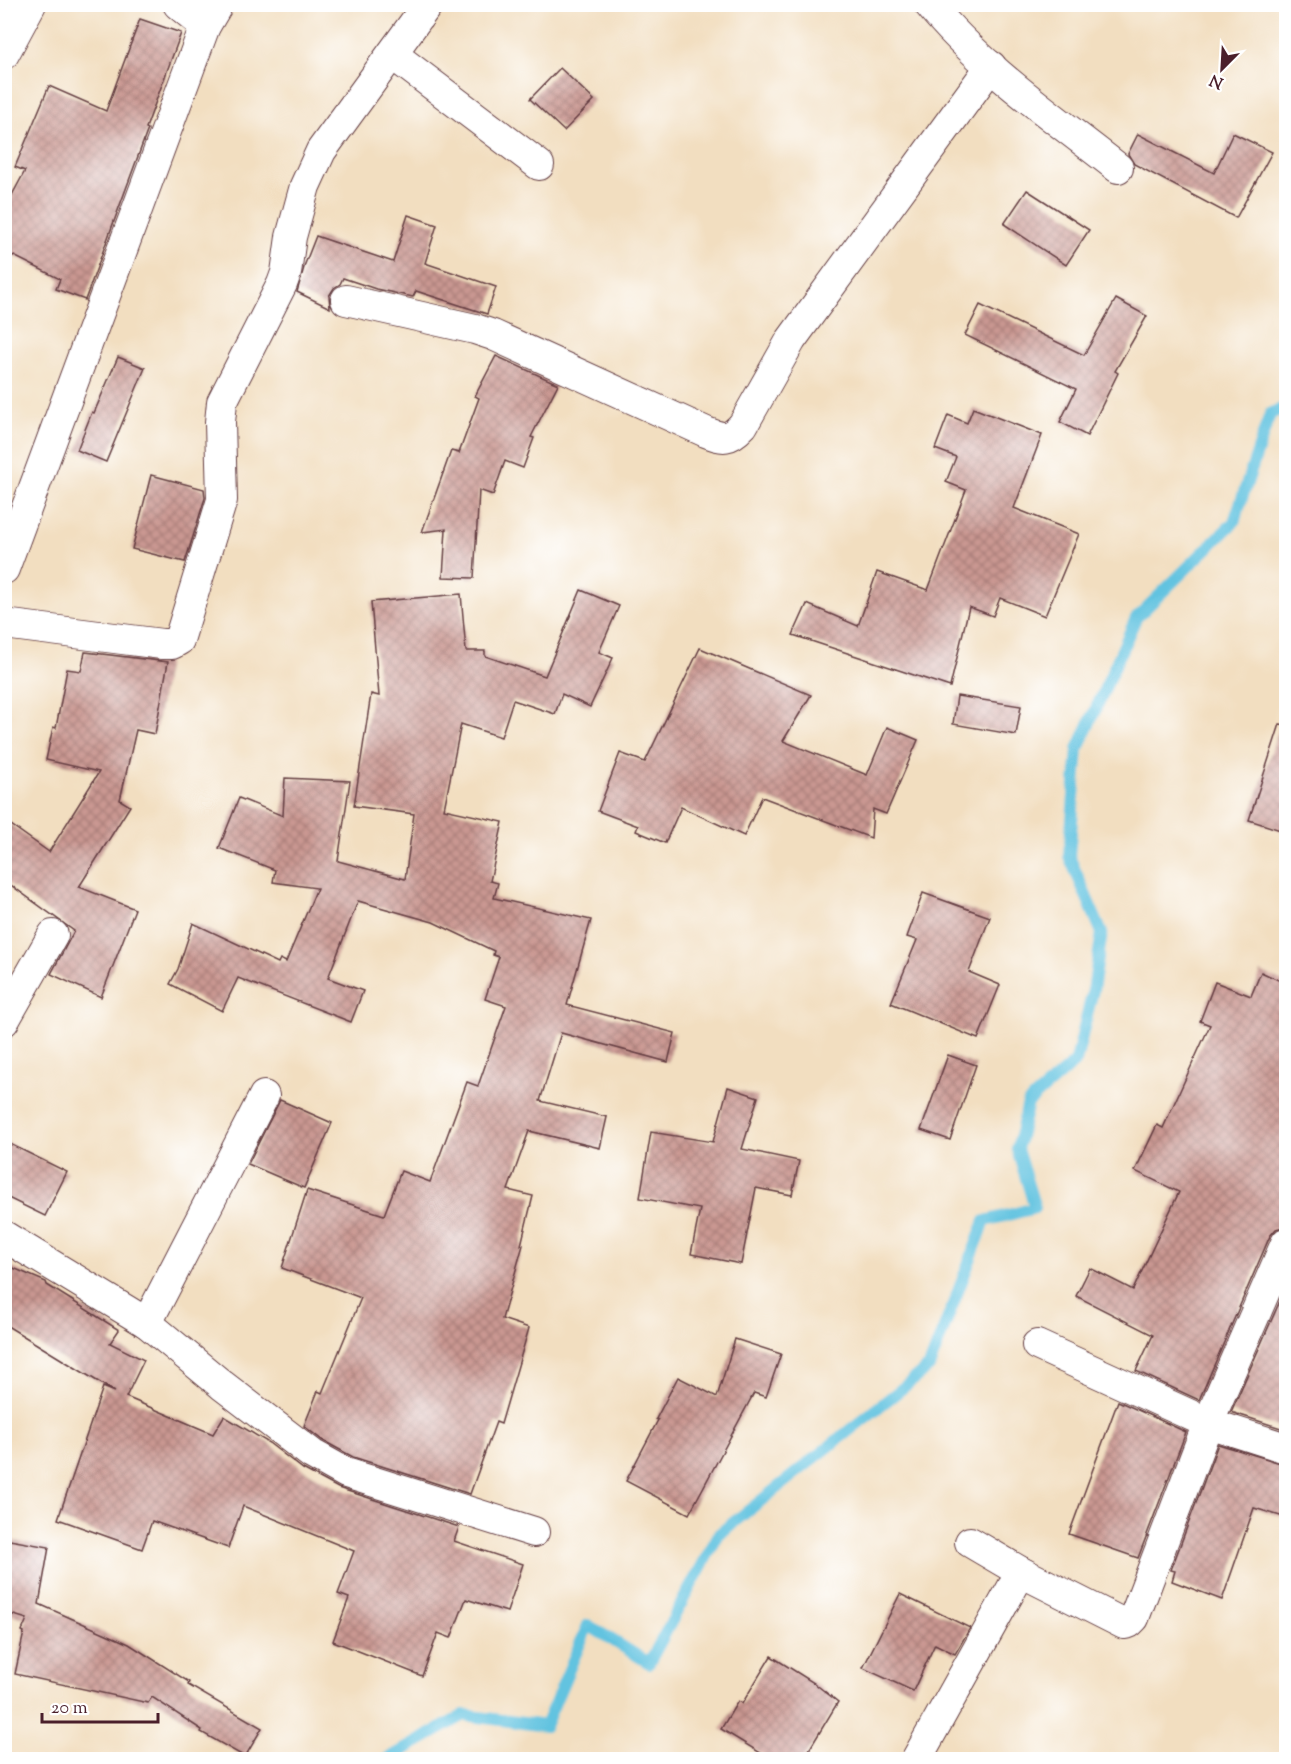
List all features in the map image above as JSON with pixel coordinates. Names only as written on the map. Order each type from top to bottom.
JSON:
[{"type":"street","points":[[4,54],[31,4]]},
{"type":"street","points":[[4,569],[212,15],[178,4]]},
{"type":"street","points":[[4,624],[162,644],[172,644],[178,640],[222,500],[220,422],[222,402],[282,284],[286,273],[291,237],[305,186],[321,151],[428,4]]},
{"type":"street","points":[[929,4],[943,22],[991,66],[1118,168]]},
{"type":"street","points":[[392,54],[539,165]]},
{"type":"street","points":[[346,300],[493,335],[706,432],[721,438],[734,435],[743,425],[791,340],[991,66]]},
{"type":"street","points":[[4,1021],[53,935]]},
{"type":"street","points":[[147,1323],[264,1096]]},
{"type":"street","points":[[4,1236],[147,1323],[222,1385],[312,1454],[346,1473],[534,1532]]},
{"type":"street","points":[[970,1542],[1021,1572],[1124,1624],[1130,1623],[1134,1618],[1208,1423],[1287,1243]]},
{"type":"street","points":[[1037,1345],[1208,1423],[1287,1448]]},
{"type":"street","points":[[916,1760],[1021,1572]]},
{"type":"building","points":[[140,19],[181,33],[85,300],[56,289],[60,279],[4,251],[4,210],[25,171],[15,167],[49,86],[106,111]]},
{"type":"building","points":[[560,68],[594,100],[564,131],[530,99]]},
{"type":"building","points":[[1233,133],[1272,152],[1236,218],[1134,164],[1128,154],[1138,134],[1214,173]]},
{"type":"building","points":[[1027,190],[1089,230],[1066,265],[1004,224]]},
{"type":"building","points":[[408,215],[437,225],[425,263],[496,287],[487,314],[416,291],[413,297],[376,289],[343,278],[329,296],[330,308],[297,292],[316,236],[393,262]]},
{"type":"building","points":[[1116,299],[1147,316],[1115,371],[1118,373],[1087,436],[1060,422],[1076,389],[965,335],[980,305],[1084,355]]},
{"type":"building","points":[[496,356],[558,384],[531,437],[534,438],[523,468],[505,461],[493,495],[479,490],[474,578],[443,577],[446,529],[422,532],[451,451],[459,453],[479,398],[475,396]]},
{"type":"building","points":[[118,357],[145,368],[106,462],[77,450]]},
{"type":"building","points":[[973,408],[1042,435],[1014,508],[1079,534],[1045,616],[1000,598],[993,616],[969,607],[950,687],[793,635],[807,604],[858,626],[877,572],[928,590],[966,490],[946,482],[956,457],[935,449],[948,415],[967,423]]},
{"type":"building","points":[[151,475],[204,489],[205,498],[185,562],[132,549]]},
{"type":"building","points":[[581,590],[619,606],[599,652],[613,658],[590,707],[562,694],[555,714],[513,700],[501,737],[461,724],[444,809],[503,822],[490,881],[498,883],[494,898],[591,920],[567,1005],[675,1033],[668,1062],[561,1033],[540,1101],[607,1117],[600,1148],[529,1131],[508,1190],[533,1196],[521,1245],[523,1245],[502,1319],[529,1328],[501,1424],[496,1422],[470,1494],[353,1457],[322,1440],[304,1426],[318,1391],[322,1393],[361,1298],[282,1268],[307,1190],[384,1215],[401,1171],[430,1182],[467,1082],[478,1086],[506,1006],[485,999],[499,957],[493,955],[494,951],[433,922],[358,901],[328,978],[363,991],[351,1022],[238,978],[222,1011],[170,984],[178,969],[193,923],[278,963],[280,959],[286,962],[317,888],[273,882],[275,870],[219,848],[239,798],[283,816],[285,778],[350,781],[338,861],[405,879],[414,814],[354,806],[371,694],[379,696],[371,602],[461,594],[466,651],[485,651],[485,656],[545,676]]},
{"type":"building","points":[[700,648],[811,695],[783,741],[867,775],[887,727],[918,740],[886,814],[873,809],[871,838],[762,797],[744,836],[681,807],[665,843],[636,831],[638,826],[598,811],[620,753],[645,762]]},
{"type":"building","points":[[85,652],[168,662],[155,734],[136,730],[120,800],[130,806],[79,887],[135,909],[101,997],[51,974],[74,931],[4,880],[4,820],[49,852],[99,772],[46,760],[53,727],[56,728],[67,669],[81,671]]},
{"type":"building","points":[[957,696],[1021,706],[1016,735],[953,724]]},
{"type":"building","points":[[1280,724],[1287,725],[1287,832],[1249,820]]},
{"type":"building","points":[[923,893],[990,917],[969,972],[1000,985],[978,1039],[891,1003],[917,940],[907,937]]},
{"type":"building","points":[[1261,972],[1287,984],[1287,1226],[1276,1229],[1270,1236],[1199,1400],[1136,1371],[1153,1335],[1076,1296],[1090,1268],[1133,1290],[1179,1192],[1135,1171],[1157,1125],[1163,1128],[1210,1025],[1200,1021],[1215,982],[1251,996]]},
{"type":"building","points":[[948,1055],[976,1065],[950,1140],[921,1130]]},
{"type":"building","points":[[728,1087],[758,1097],[742,1149],[799,1161],[792,1195],[756,1188],[741,1264],[691,1254],[700,1209],[640,1198],[651,1132],[713,1142]]},
{"type":"building","points":[[280,1100],[332,1123],[304,1188],[248,1164]]},
{"type":"building","points":[[4,1141],[67,1172],[45,1216],[4,1196]]},
{"type":"building","points":[[4,1264],[46,1282],[47,1285],[119,1330],[110,1343],[144,1360],[126,1397],[213,1434],[224,1416],[269,1443],[303,1469],[338,1488],[459,1527],[454,1541],[523,1564],[507,1612],[466,1599],[451,1638],[438,1633],[422,1676],[333,1641],[349,1598],[338,1594],[354,1551],[243,1506],[228,1548],[152,1521],[142,1549],[58,1519],[103,1387],[115,1392],[4,1324]]},
{"type":"building","points":[[1287,1285],[1287,1430],[1231,1412]]},
{"type":"building","points":[[735,1339],[781,1354],[766,1397],[754,1393],[689,1514],[626,1481],[678,1377],[717,1397]]},
{"type":"building","points":[[1118,1401],[1186,1432],[1138,1558],[1069,1534]]},
{"type":"building","points":[[1218,1444],[1287,1465],[1287,1518],[1254,1508],[1222,1600],[1172,1581],[1175,1571],[1171,1570]]},
{"type":"building","points":[[4,1539],[49,1547],[39,1604],[129,1644],[189,1682],[188,1685],[262,1728],[245,1757],[201,1732],[202,1730],[152,1697],[148,1703],[15,1674],[24,1632],[22,1631],[27,1619],[4,1612]]},
{"type":"building","points":[[900,1594],[970,1628],[955,1654],[935,1644],[913,1691],[863,1668]]},
{"type":"building","points":[[771,1656],[814,1683],[838,1702],[803,1760],[772,1760],[721,1729],[738,1701],[742,1704]]},
{"type":"waterway","points":[[386,1760],[464,1715],[545,1726],[588,1625],[649,1663],[719,1534],[929,1367],[985,1221],[1035,1208],[1017,1149],[1028,1103],[1076,1061],[1093,990],[1102,933],[1069,856],[1078,749],[1136,618],[1234,522],[1270,414],[1286,407]]}]
